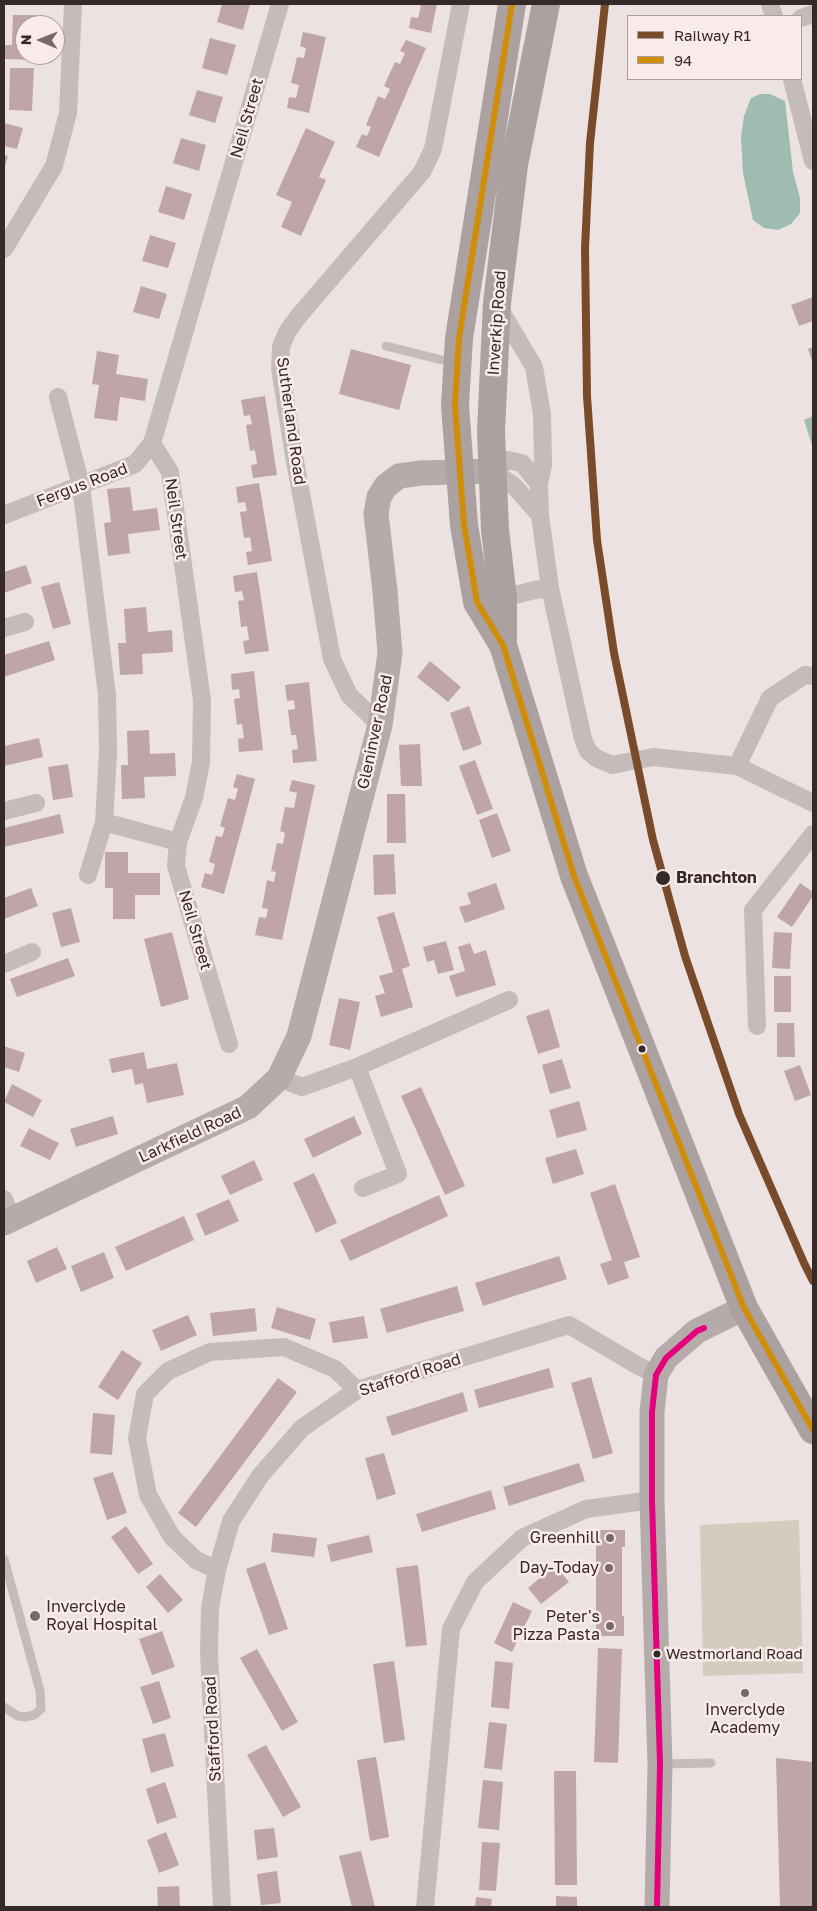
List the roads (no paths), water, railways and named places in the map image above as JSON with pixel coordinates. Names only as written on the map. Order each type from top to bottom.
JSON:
[{"type":"highway","name":"Inverkip Road","points":[[512,4],[470,259],[457,364],[455,405],[459,471],[464,525],[477,602],[503,645],[574,876],[744,1308],[813,1430]]},
{"type":"highway","name":"Inverkip Road","points":[[503,645],[503,598],[494,530],[491,417],[497,303],[514,165],[546,4]]},
{"type":"street","points":[[4,249],[54,166],[68,114],[73,4]]},
{"type":"street","name":"Neil Street","points":[[228,1044],[176,866],[178,842],[194,798],[201,762],[202,700],[170,472],[152,443],[280,4]]},
{"type":"street","name":"Sutherland Road","points":[[380,725],[349,695],[332,659],[294,456],[280,368],[281,347],[287,332],[298,318],[422,172],[433,149],[461,4]]},
{"type":"street","points":[[792,80],[813,161]]},
{"type":"street","points":[[497,303],[534,367],[542,414],[543,465],[539,484],[540,515],[550,588],[583,739],[588,751],[596,758],[612,765],[653,757],[737,766],[813,803]]},
{"type":"street","points":[[58,397],[81,486],[107,695],[108,753],[104,822],[88,875]]},
{"type":"street","name":"Fergus Road","points":[[4,515],[135,464],[152,443]]},
{"type":"street","points":[[539,484],[522,463],[508,460],[492,471],[514,486],[540,515]]},
{"type":"street","name":"Gleninver Road","points":[[279,1078],[299,1036],[380,725],[390,653],[376,514],[379,497],[386,486],[400,476],[421,473],[492,471]]},
{"type":"street","points":[[503,598],[550,588]]},
{"type":"street","points":[[4,628],[25,622]]},
{"type":"street","points":[[737,766],[770,698],[805,675],[813,676]]},
{"type":"street","points":[[4,812],[36,803]]},
{"type":"street","points":[[104,822],[178,842]]},
{"type":"street","points":[[757,1026],[753,910],[813,834]]},
{"type":"street","points":[[4,964],[32,952]]},
{"type":"street","points":[[279,1078],[302,1087],[357,1067],[509,1000]]},
{"type":"street","points":[[357,1067],[398,1174],[363,1188]]},
{"type":"street","name":"Larkfield Road","points":[[6,1214],[248,1107],[279,1078]]},
{"type":"street","points":[[657,1907],[660,1764],[652,1500],[652,1412],[656,1375],[666,1358],[698,1331],[744,1308]]},
{"type":"street","name":"Stafford Road","points":[[222,1907],[209,1653],[210,1608],[217,1570],[232,1521],[260,1476],[302,1428],[357,1390],[569,1325],[656,1375]]},
{"type":"street","points":[[217,1570],[196,1560],[172,1537],[148,1495],[137,1438],[145,1394],[168,1371],[210,1352],[284,1347],[335,1369],[357,1390]]},
{"type":"street","points":[[425,1907],[451,1629],[475,1582],[522,1538],[586,1509],[652,1500]]},
{"type":"lane","points":[[386,346],[457,364]]},
{"type":"lane","points":[[4,1560],[40,1690],[41,1709],[34,1715],[25,1717],[18,1716],[4,1707]]},
{"type":"lane","points":[[660,1764],[711,1763]]},
{"type":"rail line","name":"R1","points":[[605,4],[590,143],[585,248],[587,396],[597,540],[614,653],[653,840],[685,956],[739,1114],[813,1281]]},
{"type":"place","name":"Branchton","points":[[663,878]]},
{"type":"place","name":"Greenhill","points":[[610,1538]]},
{"type":"place","name":"Day-Today","points":[[609,1568]]},
{"type":"place","name":"Inverclyde Royal Hospital","points":[[35,1616]]},
{"type":"place","name":"Peter's Pizza Pasta","points":[[610,1626]]},
{"type":"place","name":"Westmorland Road","points":[[657,1654]]},
{"type":"place","name":"Inverclyde Academy","points":[[745,1693]]}]
